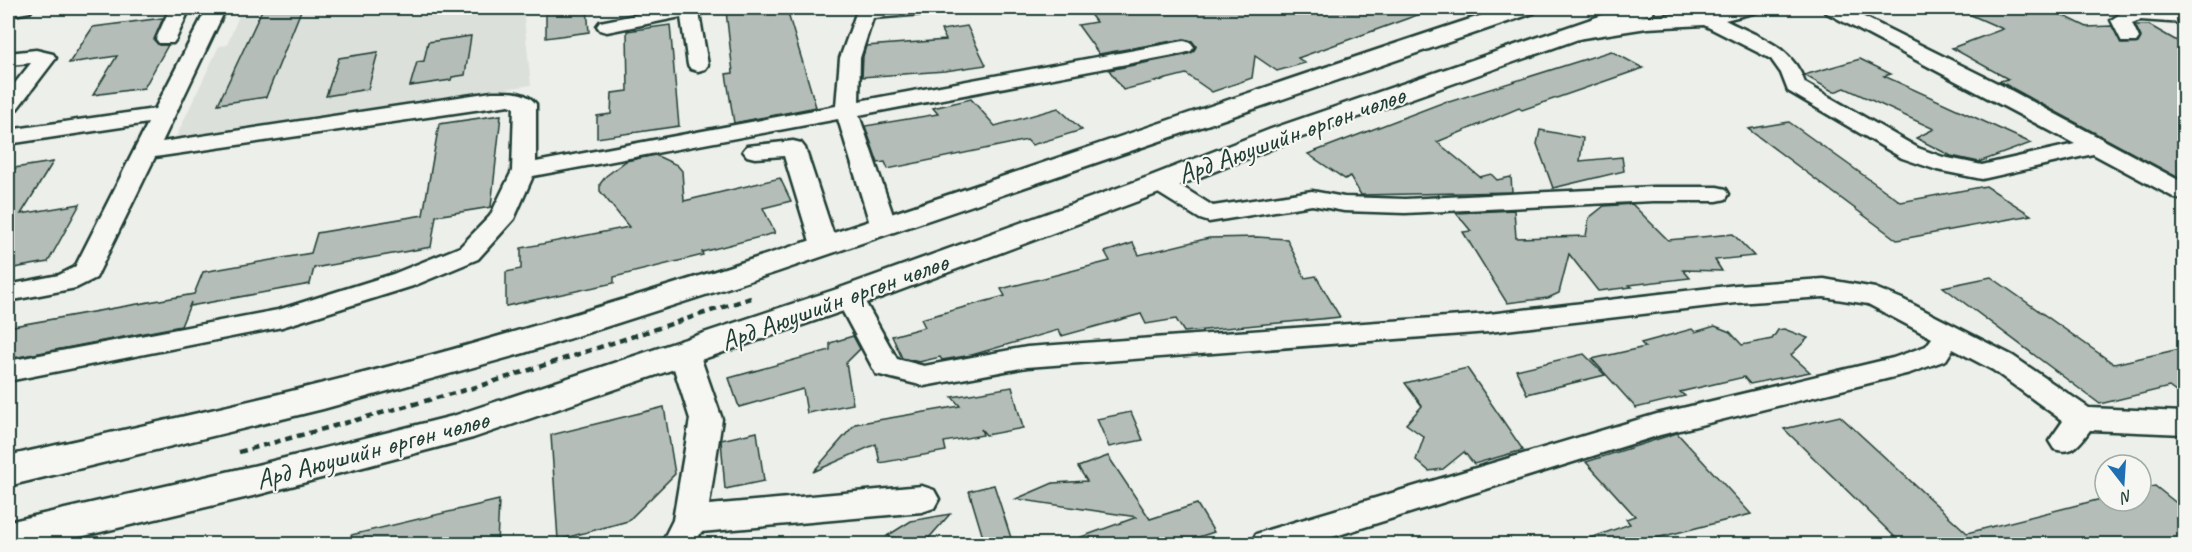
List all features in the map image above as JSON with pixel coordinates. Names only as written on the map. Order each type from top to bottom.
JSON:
[{"type":"main road","name":"Ард Аюушийн өргөн чөлөө","points":[[8,471],[340,392],[507,346],[824,245],[1526,8]]},
{"type":"main road","name":"Ард Аюушийн өргөн чөлөө","points":[[8,538],[459,428],[849,297],[1159,183],[1281,135],[1644,8]]},
{"type":"main road","points":[[1304,82],[1301,91],[1306,100],[1317,107],[1353,110]]},
{"type":"main road","points":[[1236,106],[1263,106],[1286,113],[1290,121],[1289,127],[1281,135]]},
{"type":"street","points":[[8,9],[23,8]]},
{"type":"street","points":[[166,39],[180,8]]},
{"type":"street","points":[[8,293],[66,282],[86,272],[216,8]]},
{"type":"street","points":[[607,26],[693,8],[698,65]]},
{"type":"street","points":[[883,224],[847,112],[850,58],[866,10],[923,8]]},
{"type":"street","points":[[1570,34],[1647,22],[1707,19],[1750,8]]},
{"type":"street","points":[[1832,8],[2184,193]]},
{"type":"street","points":[[2129,38],[2121,20],[2131,11],[2184,17]]},
{"type":"street","points":[[1707,19],[1778,55],[1791,72],[1796,86],[1910,153],[1937,163],[1982,172],[2096,146]]},
{"type":"street","points":[[524,171],[1184,47]]},
{"type":"street","points":[[8,59],[36,56],[46,58],[9,104]]},
{"type":"street","points":[[8,371],[282,318],[403,280],[469,253],[501,219],[524,171],[525,104],[512,98],[146,151]]},
{"type":"street","points":[[8,137],[165,114]]},
{"type":"street","points":[[754,151],[793,148],[824,245]]},
{"type":"street","points":[[1159,183],[1209,214],[1312,198],[1344,204],[1405,206],[1653,194],[1717,194]]},
{"type":"street","points":[[849,297],[886,367],[924,376],[1027,357],[1489,323],[1736,294],[1824,288],[1875,297],[2002,363],[2074,430],[2184,423]]},
{"type":"street","points":[[1268,544],[1657,425],[1900,366],[1936,353],[1948,335]]},
{"type":"street","points":[[684,353],[706,419],[684,532],[922,499]]},
{"type":"path","points":[[507,346],[522,407]]},
{"type":"shaded area","points":[[242,8],[523,8],[531,85],[173,143],[219,46],[227,45]]},
{"type":"building","points":[[263,8],[302,8],[266,97],[218,104]]},
{"type":"building","points":[[546,8],[587,8],[589,32],[546,38]]},
{"type":"building","points":[[774,8],[775,12],[787,10],[816,107],[734,123],[726,74],[733,73],[726,11]]},
{"type":"building","points":[[1085,8],[1430,8],[1431,10],[1298,58],[1305,63],[1277,71],[1255,56],[1252,78],[1212,92],[1186,74],[1123,90],[1109,70],[1185,55],[1193,52],[1196,46],[1192,41],[1184,39],[1099,54],[1078,25],[1096,22]]},
{"type":"building","points":[[1955,8],[2059,8],[2060,14],[2087,27],[2112,26],[2122,44],[2138,43],[2141,37],[2135,25],[2149,25],[2184,45],[2184,181],[1999,81],[2008,79],[1952,48],[2003,29]]},
{"type":"building","points":[[163,18],[154,40],[159,45],[168,45],[144,88],[93,95],[117,56],[69,63],[93,27]]},
{"type":"building","points":[[670,25],[679,126],[597,138],[597,116],[611,114],[612,93],[628,91],[627,31]]},
{"type":"building","points":[[967,26],[986,65],[945,71],[862,77],[866,46],[946,40],[941,30]]},
{"type":"building","points":[[471,36],[465,75],[452,77],[451,80],[410,86],[417,62],[424,61],[428,42]]},
{"type":"building","points":[[1611,51],[1643,68],[1522,110],[1519,108],[1437,142],[1480,177],[1491,174],[1497,180],[1511,177],[1512,192],[1361,195],[1350,176],[1345,179],[1308,154],[1447,101]]},
{"type":"building","points":[[378,52],[368,89],[326,96],[339,58]]},
{"type":"building","points":[[1860,59],[1891,74],[1884,76],[2031,143],[1979,162],[1951,156],[1916,138],[1934,129],[1845,88],[1834,92],[1804,75]]},
{"type":"building","points":[[971,99],[995,126],[1058,108],[1082,130],[1032,145],[1027,140],[888,169],[885,162],[878,163],[865,126],[938,114],[933,108]]},
{"type":"building","points":[[501,115],[491,207],[436,216],[431,247],[314,268],[310,284],[190,306],[191,302],[181,326],[8,359],[8,327],[194,294],[203,272],[311,253],[317,233],[423,215],[439,124]]},
{"type":"building","points":[[1789,122],[1901,202],[1986,186],[2031,215],[1897,240],[1748,129]]},
{"type":"building","points":[[1540,130],[1583,138],[1580,161],[1622,157],[1624,171],[1553,188],[1537,144]]},
{"type":"building","points":[[655,155],[677,165],[682,171],[684,201],[780,178],[791,201],[763,208],[775,233],[702,252],[703,255],[614,277],[614,283],[506,306],[506,272],[521,269],[521,248],[629,227],[600,191],[600,184],[606,176],[626,161]]},
{"type":"building","points":[[53,162],[21,214],[80,204],[48,262],[8,269],[8,169]]},
{"type":"building","points":[[1632,204],[1668,240],[1733,234],[1754,256],[1715,260],[1722,271],[1683,270],[1690,278],[1598,291],[1569,254],[1559,293],[1548,298],[1507,303],[1463,232],[1471,231],[1456,213],[1514,210],[1516,238],[1586,236],[1589,218],[1604,206]]},
{"type":"building","points":[[1209,238],[1287,239],[1305,278],[1316,276],[1340,317],[1184,332],[1176,319],[1146,324],[1141,314],[1062,336],[1058,330],[972,355],[942,360],[940,357],[919,362],[902,358],[892,336],[925,327],[921,319],[1005,296],[1001,289],[1110,261],[1105,252],[1133,243],[1139,255]]},
{"type":"building","points":[[1991,277],[2114,364],[2184,348],[2184,398],[2169,387],[2100,404],[1943,287]]},
{"type":"building","points":[[1715,326],[1730,332],[1742,345],[1772,339],[1778,330],[1784,329],[1808,338],[1791,355],[1810,372],[1750,384],[1744,377],[1680,392],[1685,396],[1636,408],[1592,359],[1645,347],[1641,343],[1692,329],[1695,332]]},
{"type":"building","points":[[853,336],[860,349],[846,363],[853,404],[807,413],[803,389],[739,407],[729,378],[830,350],[830,343]]},
{"type":"building","points":[[1584,354],[1605,375],[1527,394],[1516,370]]},
{"type":"building","points":[[1467,368],[1523,450],[1474,464],[1464,452],[1443,469],[1429,471],[1416,460],[1424,437],[1406,424],[1422,406],[1405,383]]},
{"type":"building","points":[[1012,387],[1023,428],[986,435],[981,429],[983,435],[944,442],[946,451],[880,463],[876,444],[813,472],[855,424],[960,406],[952,397]]},
{"type":"building","points":[[664,407],[675,474],[628,521],[558,540],[551,435]]},
{"type":"building","points":[[1131,412],[1143,440],[1109,447],[1097,419]]},
{"type":"building","points":[[1840,416],[1967,533],[2093,501],[2093,513],[2153,513],[2153,486],[2155,486],[2184,509],[2184,544],[1902,544],[1784,429]]},
{"type":"building","points":[[757,432],[764,481],[725,489],[721,440]]},
{"type":"building","points":[[1677,433],[1751,514],[1633,544],[1586,544],[1585,540],[1630,524],[1626,519],[1635,516],[1586,462]]},
{"type":"building","points":[[1108,456],[1150,519],[1197,504],[1214,532],[1177,544],[1070,544],[1070,541],[1137,517],[1016,499],[1053,483],[1087,481],[1078,467]]},
{"type":"building","points":[[994,485],[1013,544],[985,544],[969,491]]},
{"type":"building","points":[[499,500],[497,544],[352,544],[351,535]]},
{"type":"building","points":[[950,514],[927,540],[916,542],[887,536],[911,521]]}]
